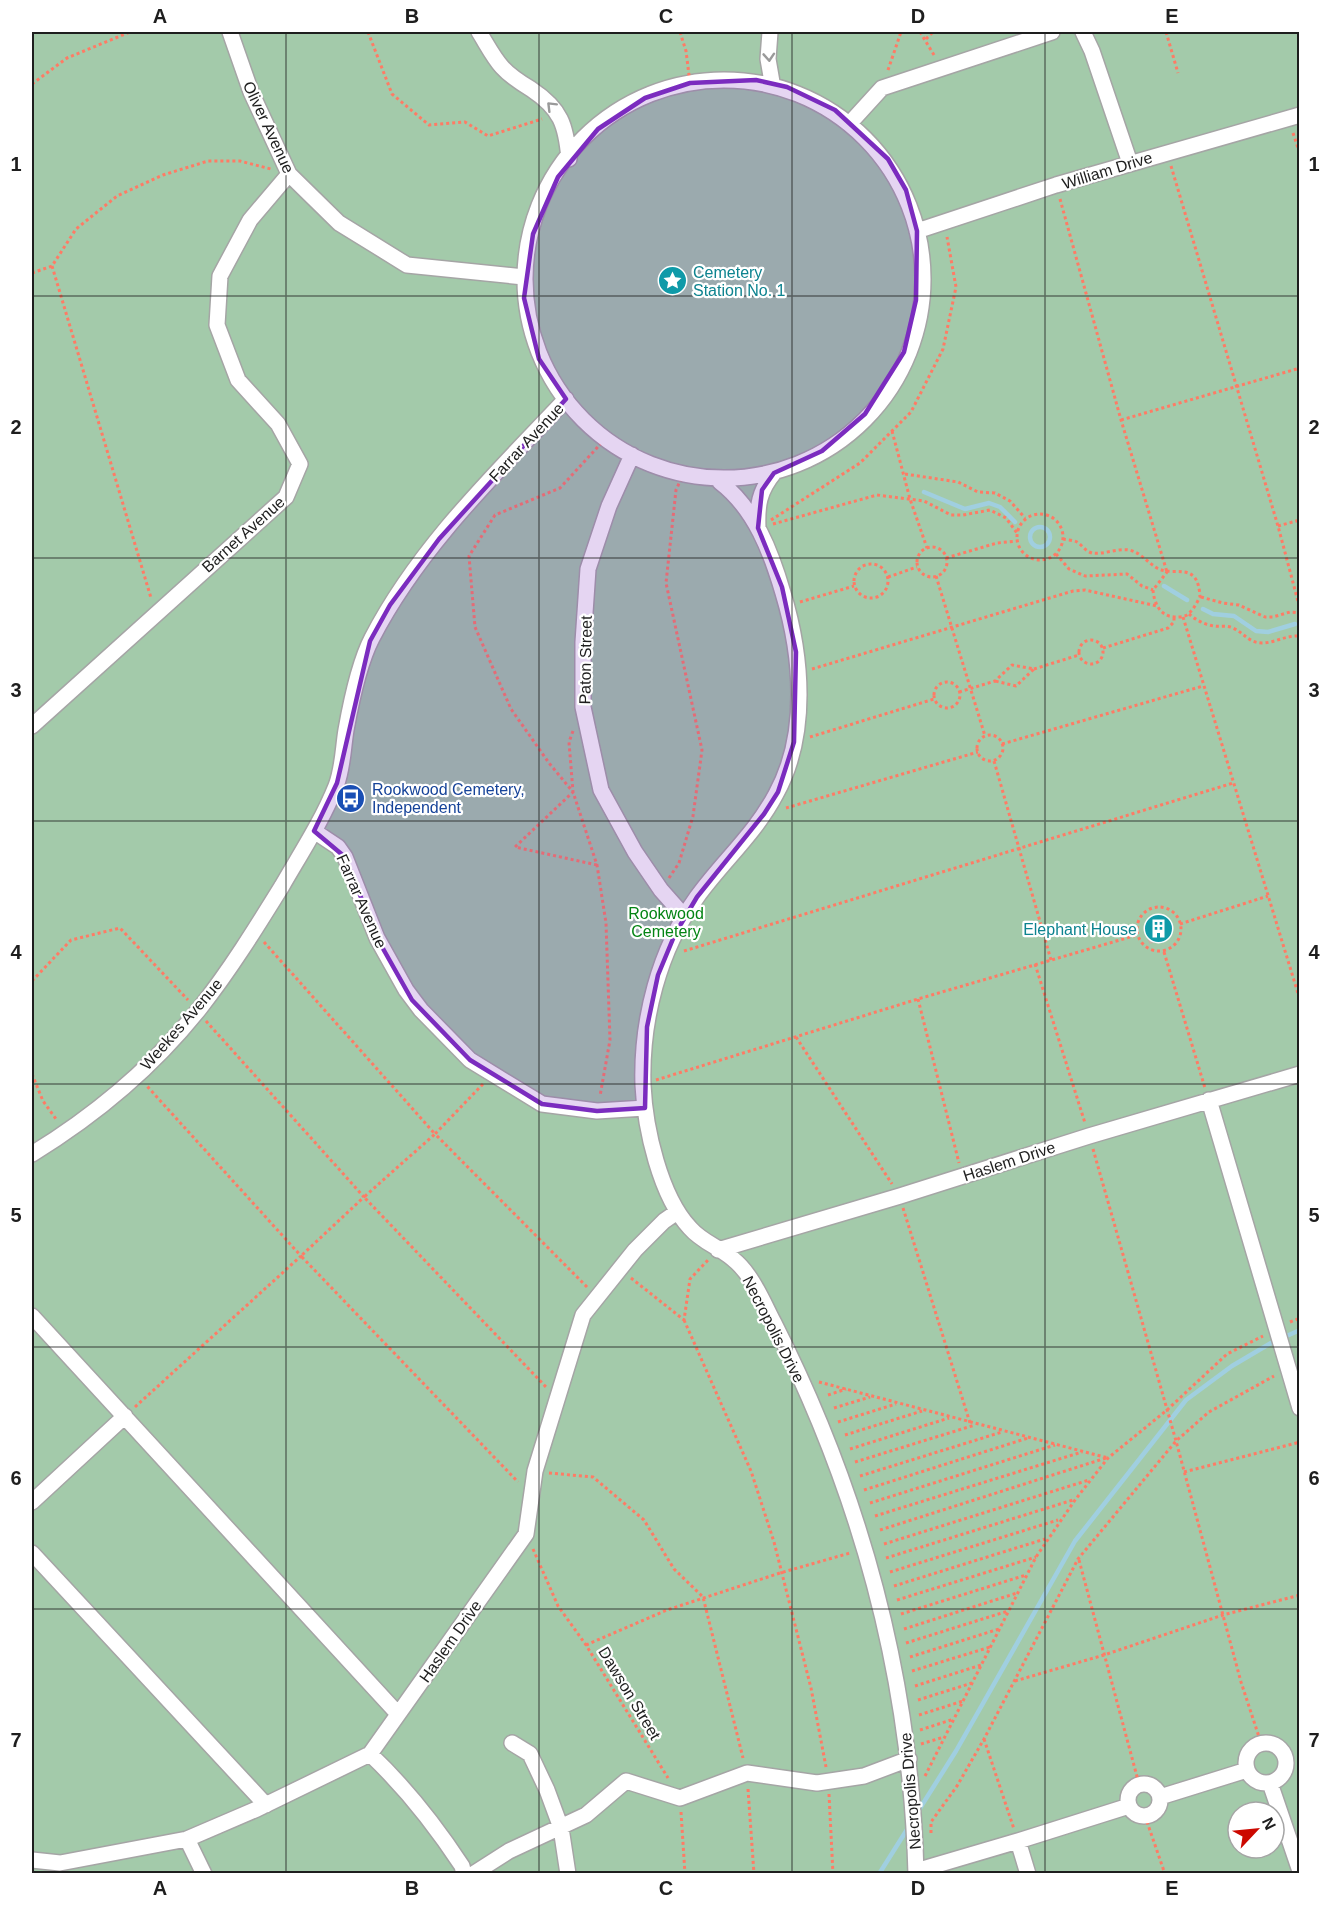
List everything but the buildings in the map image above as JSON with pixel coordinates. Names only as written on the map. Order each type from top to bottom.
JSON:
[{"type":"street","name":"Oliver Avenue","points":[[230,32],[251,92],[289,174],[339,223],[407,265],[524,277]]},
{"type":"street","points":[[479,32],[502,66],[559,113],[566,133],[569,159]]},
{"type":"street","points":[[770,32],[768,59],[772,82]]},
{"type":"street","points":[[851,122],[882,88],[1052,32]]},
{"type":"street","points":[[1083,32],[1092,51],[1130,163]]},
{"type":"street","points":[[730,78],[772,82],[819,101],[851,122],[878,146],[898,174],[911,204],[917,231],[919,263],[916,300],[904,352],[886,385],[865,414],[838,439],[804,460],[774,474],[745,481],[720,482],[682,477],[632,456],[606,438],[550,380],[532,341],[527,321],[524,277],[533,234],[540,213],[569,159],[598,129],[629,106],[662,90],[690,83],[730,78]]},
{"type":"street","name":"William Drive","points":[[917,231],[1056,185],[1296,115]]},
{"type":"street","name":"Barnet Avenue","points":[[32,726],[286,497],[300,464],[278,424],[238,380],[217,325],[220,276],[250,220],[289,174]]},
{"type":"street","name":"Farrar Avenue","points":[[566,399],[489,480],[412,572],[390,605],[370,641],[351,709],[337,783],[314,831],[338,847],[345,857],[377,938],[412,1000],[470,1060],[542,1104],[597,1111],[645,1108]]},
{"type":"street","name":"Paton Street","points":[[632,456],[609,506],[588,569],[583,642],[583,707],[601,790],[636,852],[661,890],[684,916]]},
{"type":"street","name":"Necropolis Drive","points":[[758,528],[759,500],[762,490],[774,474]]},
{"type":"street","name":"Necropolis Drive","points":[[720,482],[737,497],[758,528],[776,569],[787,606],[796,652],[798,719],[794,742],[778,792],[750,835],[697,897],[684,916],[665,956],[647,1027],[643,1084],[645,1108],[656,1159],[677,1212],[697,1236],[733,1259],[747,1275],[803,1384],[841,1473],[866,1548],[892,1654],[909,1759],[916,1872]]},
{"type":"street","name":"Weekes Avenue","points":[[32,1154],[66,1132],[136,1075],[198,1011],[254,931],[314,831]]},
{"type":"street","name":"Haslem Drive","points":[[718,1250],[1299,1074]]},
{"type":"street","points":[[1209,1100],[1299,1408]]},
{"type":"street","name":"Haslem Drive","points":[[370,1755],[526,1534],[536,1471],[583,1315],[652,1232],[677,1212]]},
{"type":"street","points":[[32,1316],[398,1714]]},
{"type":"street","points":[[32,1502],[125,1416]]},
{"type":"street","points":[[32,1553],[266,1804]]},
{"type":"street","points":[[512,1743],[530,1754],[547,1790],[561,1828],[568,1874]]},
{"type":"street","points":[[1261,1743],[1278,1746],[1293,1759],[1282,1776],[1270,1783],[1257,1781],[1247,1770],[1247,1756],[1255,1746],[1261,1743]]},
{"type":"street","points":[[32,1860],[60,1863],[187,1839],[370,1755],[398,1781],[435,1826],[462,1866],[464,1874]]},
{"type":"street","points":[[472,1874],[509,1851],[586,1815],[626,1781],[680,1798],[747,1773],[817,1783],[864,1776],[909,1759]]},
{"type":"street","points":[[1160,1797],[1247,1770]]},
{"type":"street","points":[[1270,1783],[1299,1871]]},
{"type":"street","points":[[1139,1784],[1149,1784],[1154,1787],[1160,1797],[1155,1812],[1145,1816],[1134,1813],[1129,1806],[1128,1794],[1139,1784]]},
{"type":"street","points":[[916,1872],[1129,1806]]},
{"type":"street","points":[[187,1839],[204,1874]]},
{"type":"street","points":[[1018,1840],[1028,1874]]},
{"type":"path","points":[[32,84],[67,58],[130,32]]},
{"type":"path","points":[[368,32],[392,94],[429,125],[465,122],[488,136],[559,113]]},
{"type":"path","points":[[680,32],[686,51],[690,83]]},
{"type":"path","points":[[882,88],[901,32]]},
{"type":"path","points":[[920,32],[941,67]]},
{"type":"path","points":[[926,39],[933,32]]},
{"type":"path","points":[[1166,32],[1178,73]]},
{"type":"path","points":[[1296,115],[1299,154]]},
{"type":"path","points":[[1167,153],[1278,526],[1299,609]]},
{"type":"path","points":[[32,273],[52,266],[76,229],[117,196],[163,175],[208,161],[240,161],[289,174]]},
{"type":"path","points":[[1056,185],[1121,420],[1167,572]]},
{"type":"path","points":[[758,528],[860,463],[910,412],[943,350],[956,287],[944,223]]},
{"type":"path","points":[[52,266],[155,613]]},
{"type":"path","points":[[1121,420],[1299,368]]},
{"type":"path","points":[[892,431],[910,499],[927,548]]},
{"type":"path","points":[[573,792],[549,763],[511,709],[479,638],[475,627],[469,556],[495,515],[560,488],[606,438]]},
{"type":"path","points":[[905,474],[958,482],[978,492],[995,493],[1010,501],[1025,519]]},
{"type":"path","points":[[661,890],[679,862],[693,816],[702,750],[666,584],[676,490],[682,477]]},
{"type":"path","points":[[758,528],[877,495],[924,501],[951,515],[990,510],[1006,519],[1017,533]]},
{"type":"path","points":[[1032,515],[1047,515],[1059,525],[1063,539],[1056,554],[1049,558],[1033,559],[1020,549],[1017,533],[1025,519],[1032,515]]},
{"type":"path","points":[[1278,526],[1299,520]]},
{"type":"path","points":[[1063,539],[1076,541],[1093,553],[1130,550],[1167,572],[1183,571],[1190,574],[1196,581],[1200,597],[1188,614],[1183,617],[1174,617],[1161,611],[1154,602],[1153,590],[1167,572]]},
{"type":"path","points":[[946,558],[997,543],[1017,541]]},
{"type":"path","points":[[927,548],[941,550],[946,558],[943,571],[936,576],[927,576],[918,567],[919,553],[927,548]]},
{"type":"path","points":[[1056,554],[1069,569],[1085,576],[1127,574],[1142,586],[1153,590]]},
{"type":"path","points":[[867,564],[878,565],[888,577],[883,593],[873,598],[862,595],[855,586],[855,575],[867,564]]},
{"type":"path","points":[[888,577],[918,567]]},
{"type":"path","points":[[936,576],[985,736]]},
{"type":"path","points":[[787,606],[855,586]]},
{"type":"path","points":[[798,674],[1073,591],[1085,590],[1157,606]]},
{"type":"path","points":[[1200,597],[1239,605],[1265,616],[1299,613]]},
{"type":"path","points":[[1188,614],[1206,624],[1233,628],[1245,638],[1257,643],[1265,644],[1291,635],[1299,636]]},
{"type":"path","points":[[1103,648],[1168,628],[1174,622],[1174,617]]},
{"type":"path","points":[[1183,617],[1299,1000]]},
{"type":"path","points":[[1089,640],[1098,642],[1103,648],[1101,660],[1095,664],[1083,662],[1079,656],[1078,651],[1082,643],[1089,640]]},
{"type":"path","points":[[959,692],[995,681],[1012,665],[1034,669],[1079,656]]},
{"type":"path","points":[[995,681],[1016,686],[1034,669]]},
{"type":"path","points":[[943,683],[951,683],[959,692],[959,699],[952,707],[941,707],[934,699],[936,688],[943,683]]},
{"type":"path","points":[[1002,744],[1203,686]]},
{"type":"path","points":[[794,742],[934,699]]},
{"type":"path","points":[[583,707],[569,742],[573,792],[597,865],[606,923],[610,1040],[597,1111]]},
{"type":"path","points":[[985,736],[995,736],[1002,744],[1001,754],[994,761],[984,759],[978,752],[978,744],[985,736]]},
{"type":"path","points":[[764,814],[978,752]]},
{"type":"path","points":[[994,761],[1051,960]]},
{"type":"path","points":[[665,956],[1233,783]]},
{"type":"path","points":[[573,792],[515,847],[597,865]]},
{"type":"path","points":[[1180,924],[1268,896]]},
{"type":"path","points":[[1152,908],[1166,908],[1177,917],[1180,924],[1180,936],[1177,942],[1164,952],[1152,951],[1137,935],[1138,922],[1146,911],[1152,908]]},
{"type":"path","points":[[32,981],[71,940],[120,928],[198,1011],[364,1197],[557,1399]]},
{"type":"path","points":[[254,931],[435,1134],[597,1297]]},
{"type":"path","points":[[643,1084],[918,999],[1137,935]]},
{"type":"path","points":[[1164,952],[1209,1100]]},
{"type":"path","points":[[1035,964],[1089,1136],[1176,1441],[1241,1682],[1261,1743]]},
{"type":"path","points":[[918,999],[963,1176]]},
{"type":"path","points":[[796,1037],[900,1196],[970,1423]]},
{"type":"path","points":[[32,1074],[43,1101],[66,1132]]},
{"type":"path","points":[[125,1416],[435,1134],[493,1074]]},
{"type":"path","points":[[136,1075],[301,1256],[532,1496]]},
{"type":"path","points":[[684,1320],[690,1279],[718,1250]]},
{"type":"path","points":[[620,1270],[684,1320],[751,1471],[774,1542],[811,1688],[828,1781],[833,1874]]},
{"type":"path","points":[[913,1802],[1026,1575],[1047,1538],[1090,1479],[1108,1458],[1167,1410],[1227,1354],[1299,1318]]},
{"type":"path","points":[[931,1833],[931,1822],[957,1786],[984,1739],[1078,1559],[1176,1441],[1209,1412],[1287,1368]]},
{"type":"path","points":[[803,1384],[813,1380],[1108,1458]]},
{"type":"path","points":[[828,1395],[846,1389]]},
{"type":"path","points":[[834,1408],[872,1396]]},
{"type":"path","points":[[838,1422],[898,1403]]},
{"type":"path","points":[[845,1435],[924,1410]]},
{"type":"path","points":[[850,1449],[950,1417]]},
{"type":"path","points":[[855,1462],[976,1424]]},
{"type":"path","points":[[860,1476],[1003,1431]]},
{"type":"path","points":[[864,1490],[1030,1438]]},
{"type":"path","points":[[1184,1472],[1299,1442]]},
{"type":"path","points":[[870,1503],[1057,1444]]},
{"type":"path","points":[[875,1516],[1083,1451]]},
{"type":"path","points":[[880,1530],[1108,1458]]},
{"type":"path","points":[[536,1471],[592,1477],[644,1520],[674,1569],[702,1597],[747,1773],[754,1874]]},
{"type":"path","points":[[884,1544],[1090,1479]]},
{"type":"path","points":[[886,1558],[1075,1500]]},
{"type":"path","points":[[890,1572],[1060,1519]]},
{"type":"path","name":"Dawson Street","points":[[526,1534],[558,1606],[586,1645],[680,1798],[685,1874]]},
{"type":"path","points":[[894,1586],[1047,1538]]},
{"type":"path","points":[[586,1645],[702,1597],[866,1548]]},
{"type":"path","points":[[897,1600],[1036,1557]]},
{"type":"path","points":[[1078,1559],[1139,1784]]},
{"type":"path","points":[[901,1614],[1026,1575]]},
{"type":"path","points":[[904,1629],[1017,1593]]},
{"type":"path","points":[[1015,1681],[1104,1655],[1223,1615],[1299,1595]]},
{"type":"path","points":[[906,1643],[1008,1611]]},
{"type":"path","points":[[910,1657],[999,1629]]},
{"type":"path","points":[[912,1671],[990,1647]]},
{"type":"path","points":[[915,1686],[981,1665]]},
{"type":"path","points":[[918,1700],[972,1683]]},
{"type":"path","points":[[919,1715],[963,1701]]},
{"type":"path","points":[[920,1730],[954,1719]]},
{"type":"path","points":[[921,1744],[944,1737]]},
{"type":"path","points":[[984,1739],[1018,1840]]},
{"type":"path","points":[[1145,1816],[1165,1874]]},
{"type":"highlighted area","points":[[756,80],[787,87],[835,110],[888,159],[906,190],[917,231],[916,300],[904,352],[865,414],[822,451],[774,473],[762,490],[758,528],[782,587],[796,652],[794,742],[778,792],[764,814],[697,897],[675,934],[658,975],[647,1027],[645,1108],[597,1111],[542,1104],[470,1060],[412,1000],[377,938],[345,857],[314,831],[337,783],[370,641],[390,605],[439,539],[566,399],[539,359],[524,298],[533,234],[558,177],[598,129],[645,98],[690,83]]},
{"type":"green space","name":"Rookwood Cemetery","points":[[32,32],[1299,32],[1299,1873],[32,1874]]},
{"type":"waterway","points":[[924,492],[965,509],[989,503],[1000,507],[1015,522]]},
{"type":"waterway","points":[[1036,527],[1044,527],[1050,533],[1050,537],[1050,541],[1044,547],[1036,547],[1030,541],[1030,533],[1036,527]]},
{"type":"waterway","points":[[1164,586],[1187,600]]},
{"type":"waterway","points":[[1203,609],[1213,614],[1234,616],[1256,631],[1268,632],[1295,624]]},
{"type":"waterway","points":[[917,1813],[956,1751],[1075,1541],[1186,1400],[1232,1366],[1271,1343],[1300,1330]]},
{"type":"waterway","points":[[879,1874],[908,1828]]},
{"type":"place","name":"Cemetery Station No. 1","points":[[672,281]]},
{"type":"place","name":"Rookwood Cemetery, Independent","points":[[351,798]]},
{"type":"place","name":"Elephant House","points":[[1158,929]]}]
